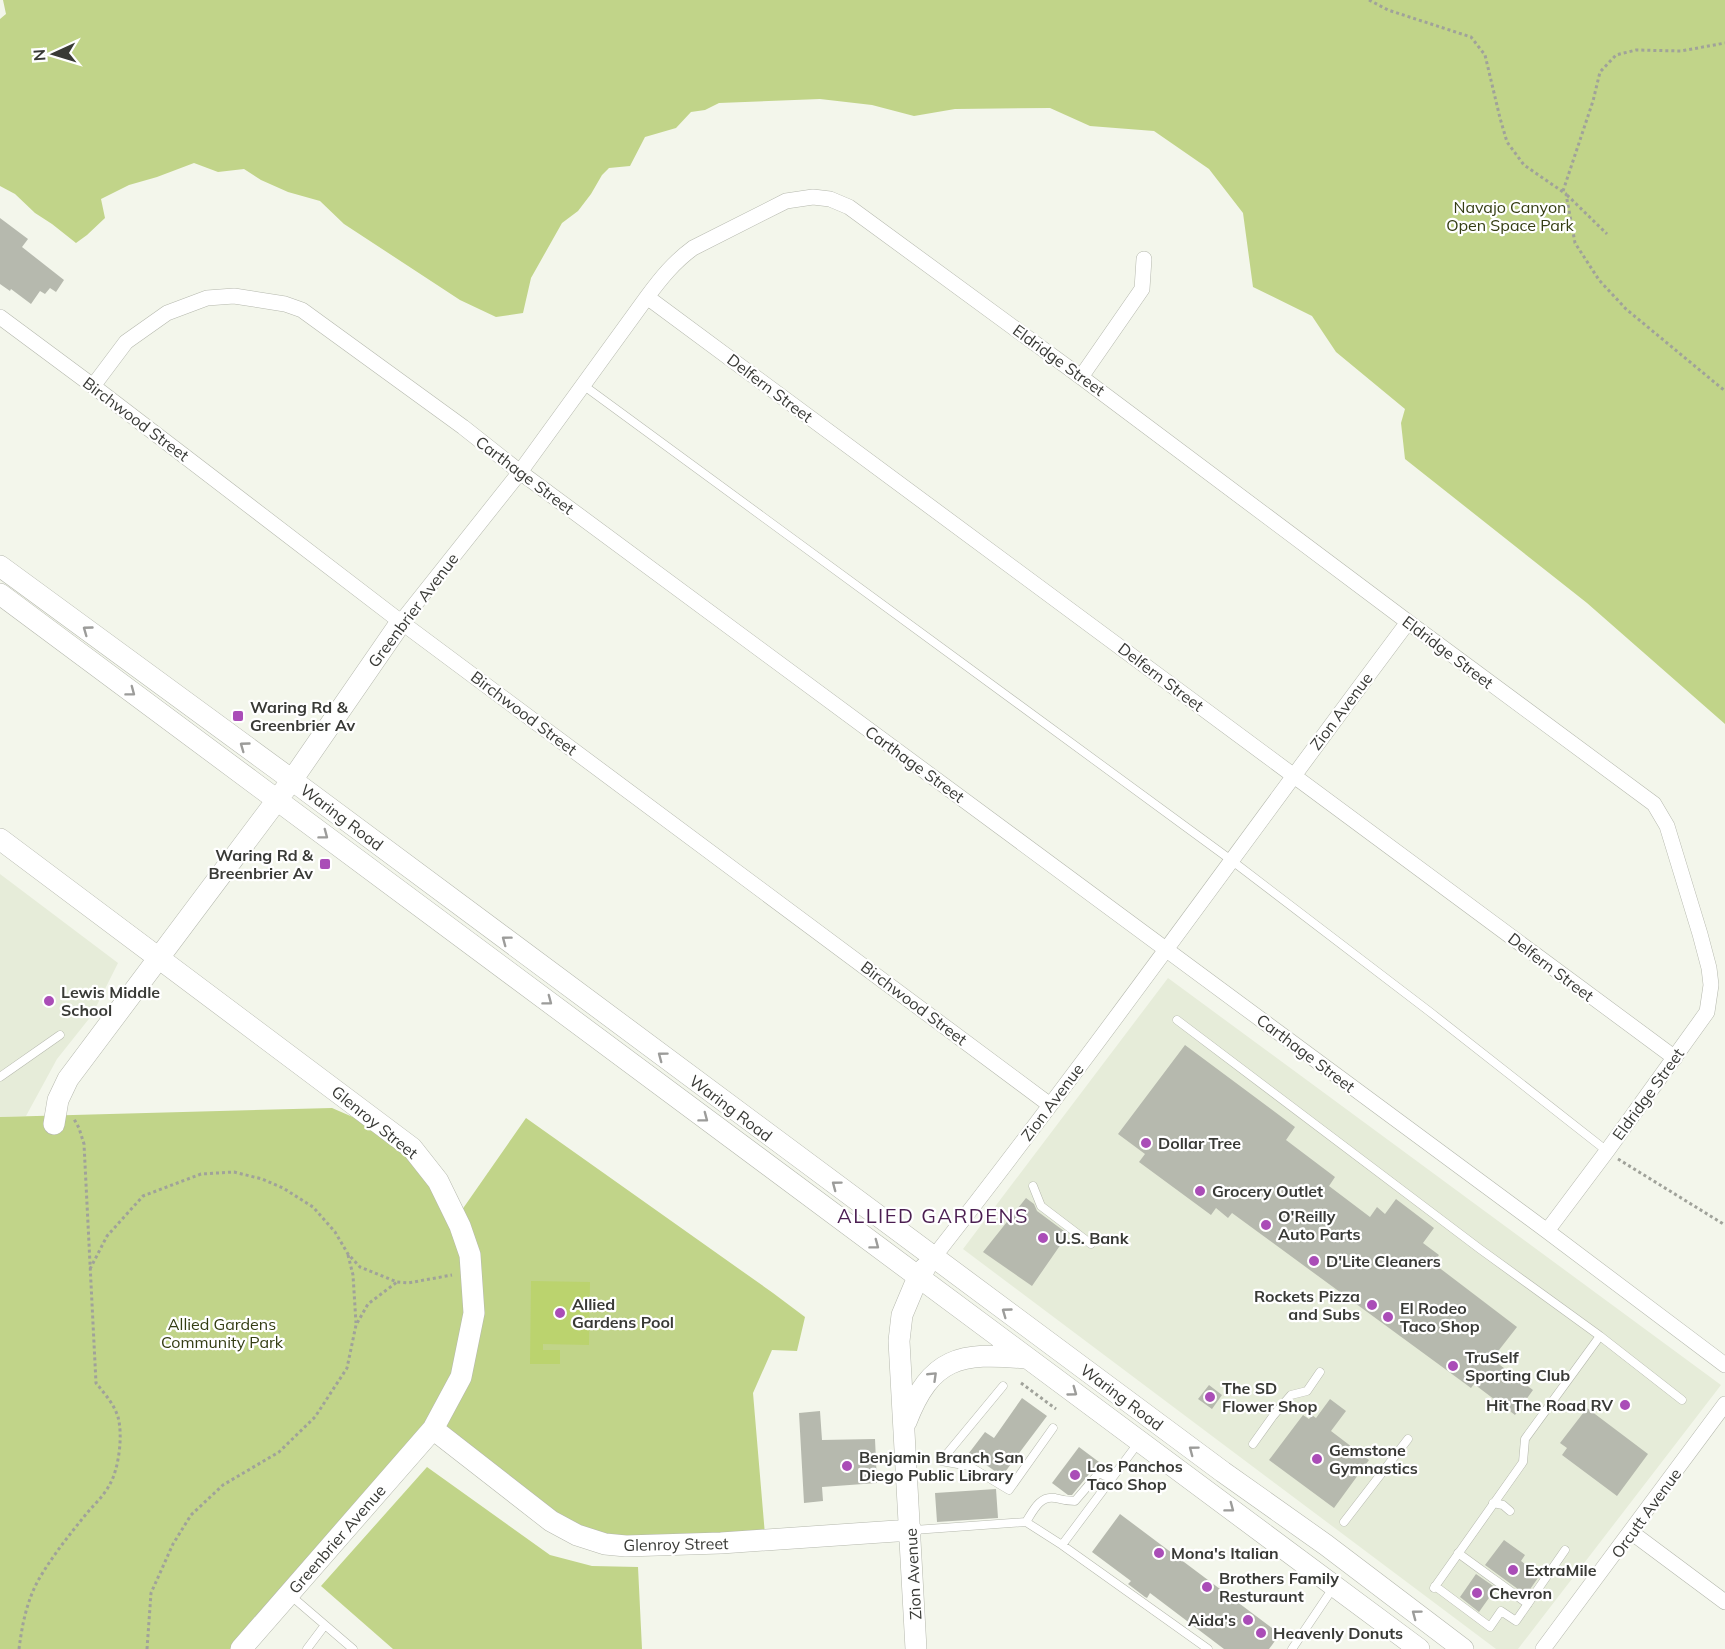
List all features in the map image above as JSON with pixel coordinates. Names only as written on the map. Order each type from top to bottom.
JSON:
[{"type":"main road","name":"Waring Road","points":[[0,566],[292,780],[1214,1466],[1326,1545],[1463,1649]]},
{"type":"main road","name":"Waring Road","points":[[0,594],[1419,1649]]},
{"type":"main road","name":"Greenbrier Avenue","points":[[55,1122],[58,1101],[68,1078],[292,780],[401,622]]},
{"type":"main road","name":"Glenroy Street","points":[[0,839],[412,1148],[438,1181],[456,1217],[470,1255],[474,1313],[461,1377],[433,1429],[551,1521],[577,1535],[605,1544],[626,1546],[721,1543],[911,1530]]},
{"type":"main road","name":"Zion Avenue","points":[[916,1649],[899,1341],[902,1315],[918,1277],[933,1258]]},
{"type":"main road","points":[[904,1426],[918,1395],[930,1378],[941,1369],[959,1360],[983,1356],[1026,1358]]},
{"type":"main road","name":"Greenbrier Avenue","points":[[241,1649],[433,1429]]},
{"type":"street","name":"Greenbrier Avenue","points":[[401,622],[520,472],[666,271],[680,257],[693,248],[786,201],[813,197],[830,199],[849,207]]},
{"type":"street","name":"Eldridge Street","points":[[849,207],[1654,804],[1667,826],[1709,968],[1711,985],[1707,1012],[1547,1231]]},
{"type":"street","points":[[1081,377],[1142,289],[1144,259]]},
{"type":"street","name":"Carthage Street","points":[[93,386],[126,342],[167,313],[207,298],[234,296],[285,304],[302,310],[463,427],[520,472],[1725,1365]]},
{"type":"street","name":"Delfern Street","points":[[647,297],[1675,1058]]},
{"type":"street","name":"Birchwood Street","points":[[0,317],[401,622],[1050,1105]]},
{"type":"street","name":"Zion Avenue","points":[[933,1258],[1167,950],[1408,622]]},
{"type":"street","name":"Orcutt Avenue","points":[[1543,1649],[1725,1404]]},
{"type":"street","points":[[1631,1532],[1725,1602]]},
{"type":"lane","points":[[583,385],[1231,860],[1607,1151]]},
{"type":"lane","points":[[1177,1020],[1470,1242],[1600,1336],[1682,1400]]},
{"type":"lane","points":[[0,1077],[60,1035]]},
{"type":"lane","points":[[1033,1186],[1041,1206],[1091,1244]]},
{"type":"lane","points":[[1565,1550],[1516,1621],[1501,1611],[1490,1627],[1435,1587],[1522,1462],[1525,1439],[1600,1336]]},
{"type":"lane","points":[[1253,1444],[1291,1395],[1307,1391],[1320,1372]]},
{"type":"lane","points":[[1003,1386],[941,1461],[969,1466],[1009,1490],[1053,1428]]},
{"type":"lane","points":[[1344,1522],[1408,1439]]},
{"type":"lane","points":[[1062,1545],[1140,1441]]},
{"type":"lane","points":[[1026,1522],[1041,1501],[1046,1498],[1075,1501],[1099,1473],[1106,1476],[1114,1475]]},
{"type":"lane","points":[[1493,1503],[1503,1505],[1510,1510]]},
{"type":"lane","points":[[911,1530],[1026,1522],[1208,1649]]},
{"type":"lane","points":[[1458,1553],[1528,1604]]},
{"type":"lane","points":[[1292,1649],[1335,1587]]},
{"type":"lane","points":[[289,1594],[353,1649]]},
{"type":"lane","points":[[307,1649],[325,1625]]},
{"type":"path","points":[[1369,0],[1388,10],[1471,37],[1485,55],[1507,142],[1524,165],[1564,193],[1607,234]]},
{"type":"path","points":[[1725,43],[1681,51],[1636,50],[1616,55],[1600,72],[1564,193],[1575,243],[1599,280],[1626,309],[1725,391]]},
{"type":"path","points":[[19,1649],[28,1606],[38,1582],[58,1549],[110,1484],[118,1461],[120,1436],[118,1417],[110,1401],[96,1383],[84,1144],[74,1119],[55,1122]]},
{"type":"path","points":[[1607,1151],[1725,1225]]},
{"type":"path","points":[[90,1271],[107,1236],[143,1196],[201,1174],[234,1172],[262,1179],[284,1188],[313,1207],[335,1232],[348,1254],[360,1267],[397,1282],[408,1283],[471,1270]]},
{"type":"path","points":[[147,1649],[151,1593],[173,1544],[191,1515],[223,1485],[279,1452],[315,1417],[347,1368],[356,1325],[353,1275],[348,1254]]},
{"type":"path","points":[[356,1325],[368,1304],[397,1282]]},
{"type":"path","points":[[1021,1383],[1056,1409]]},
{"type":"shaded area","name":"Lewis Middle School","points":[[0,874],[118,963],[92,1015],[57,1059],[26,1116],[0,1117]]},
{"type":"shaded area","points":[[1168,978],[1721,1385],[1518,1649],[1496,1649],[963,1249]]},
{"type":"shaded area","name":"Allied Gardens Pool","points":[[531,1281],[590,1282],[589,1345],[543,1344],[543,1350],[560,1350],[560,1364],[530,1364]]},
{"type":"green space","name":"Navajo Canyon Open Space Park","points":[[3,0],[1725,0],[1725,724],[1587,603],[1405,459],[1401,423],[1405,409],[1336,352],[1312,316],[1253,287],[1243,213],[1209,169],[1154,131],[1090,126],[1050,108],[955,109],[914,116],[872,105],[820,99],[719,103],[705,110],[691,112],[676,128],[645,137],[630,166],[609,168],[578,211],[562,223],[531,278],[523,313],[496,317],[460,300],[344,224],[320,201],[288,192],[261,180],[244,169],[218,172],[194,163],[129,185],[101,199],[105,218],[76,243],[35,213],[15,194],[0,186],[0,19],[6,14]]},
{"type":"green space","name":"Allied Gardens Community Park","points":[[332,1108],[399,1137],[457,1217],[526,1118],[805,1317],[797,1351],[772,1350],[753,1393],[765,1535],[599,1541],[432,1429],[241,1649],[0,1649],[0,1117]]},
{"type":"green space","points":[[427,1467],[550,1555],[592,1566],[638,1567],[642,1649],[393,1649],[321,1586]]},
{"type":"building","points":[[0,218],[28,239],[22,247],[64,280],[56,292],[50,288],[45,294],[40,291],[31,304],[0,284]]},
{"type":"building","points":[[1185,1045],[1295,1127],[1286,1140],[1335,1177],[1329,1186],[1370,1217],[1377,1207],[1385,1214],[1396,1199],[1434,1228],[1423,1243],[1439,1255],[1433,1263],[1517,1327],[1492,1359],[1533,1390],[1515,1415],[1474,1384],[1471,1388],[1232,1213],[1228,1218],[1216,1208],[1211,1215],[1139,1162],[1145,1154],[1118,1134]]},
{"type":"building","points":[[1026,1198],[1034,1204],[1037,1211],[1068,1234],[1032,1286],[983,1252]]},
{"type":"building","points":[[1209,1385],[1222,1395],[1212,1409],[1198,1399]]},
{"type":"building","points":[[1022,1398],[1047,1416],[1002,1476],[969,1453],[985,1432],[994,1438]]},
{"type":"building","points":[[1330,1399],[1346,1411],[1331,1431],[1369,1460],[1334,1508],[1269,1460],[1303,1415],[1309,1419],[1312,1415],[1316,1418]]},
{"type":"building","points":[[1587,1408],[1648,1454],[1617,1496],[1562,1455],[1567,1448],[1560,1443]]},
{"type":"building","points":[[820,1411],[822,1440],[875,1439],[877,1483],[822,1487],[823,1501],[804,1503],[799,1413]]},
{"type":"building","points":[[1079,1447],[1099,1462],[1072,1495],[1068,1495],[1052,1483]]},
{"type":"building","points":[[996,1489],[998,1518],[937,1522],[935,1493]]},
{"type":"building","points":[[1120,1514],[1280,1634],[1269,1649],[1224,1649],[1150,1593],[1147,1598],[1145,1597],[1128,1584],[1131,1581],[1092,1552]]},
{"type":"building","name":"ExtraMile","points":[[1504,1540],[1525,1555],[1521,1561],[1540,1575],[1526,1595],[1485,1565]]},
{"type":"building","name":"Chevron","points":[[1476,1574],[1496,1588],[1479,1612],[1460,1597]]},
{"type":"place","name":"Waring Rd & Greenbrier Av","points":[[238,716]]},
{"type":"place","name":"Waring Rd & Breenbrier Av","points":[[325,864]]},
{"type":"place","name":"Lewis Middle School","points":[[49,1001]]},
{"type":"place","name":"Dollar Tree","points":[[1146,1143]]},
{"type":"place","name":"Grocery Outlet","points":[[1200,1191]]},
{"type":"place","name":"O'Reilly Auto Parts","points":[[1266,1225]]},
{"type":"place","name":"U.S. Bank","points":[[1043,1238]]},
{"type":"place","name":"D'Lite Cleaners","points":[[1314,1261]]},
{"type":"place","name":"Rockets Pizza and Subs","points":[[1372,1305]]},
{"type":"place","name":"Allied Gardens Pool","points":[[560,1313]]},
{"type":"place","name":"El Rodeo Taco Shop","points":[[1388,1317]]},
{"type":"place","name":"TruSelf Sporting Club","points":[[1453,1366]]},
{"type":"place","name":"The SD Flower Shop","points":[[1210,1397]]},
{"type":"place","name":"Hit The Road RV","points":[[1625,1405]]},
{"type":"place","name":"Gemstone Gymnastics","points":[[1317,1459]]},
{"type":"place","name":"Benjamin Branch San Diego Public Library","points":[[847,1466]]},
{"type":"place","name":"Los Panchos Taco Shop","points":[[1075,1475]]},
{"type":"place","name":"Mona's Italian","points":[[1159,1553]]},
{"type":"place","name":"ExtraMile","points":[[1513,1570]]},
{"type":"place","name":"Brothers Family Resturaunt","points":[[1207,1587]]},
{"type":"place","name":"Chevron","points":[[1477,1593]]},
{"type":"place","name":"Aida's","points":[[1248,1620]]},
{"type":"place","name":"Heavenly Donuts","points":[[1261,1633]]},
{"type":"district","name":"ALLIED GARDENS","points":[[933,1215]]}]
